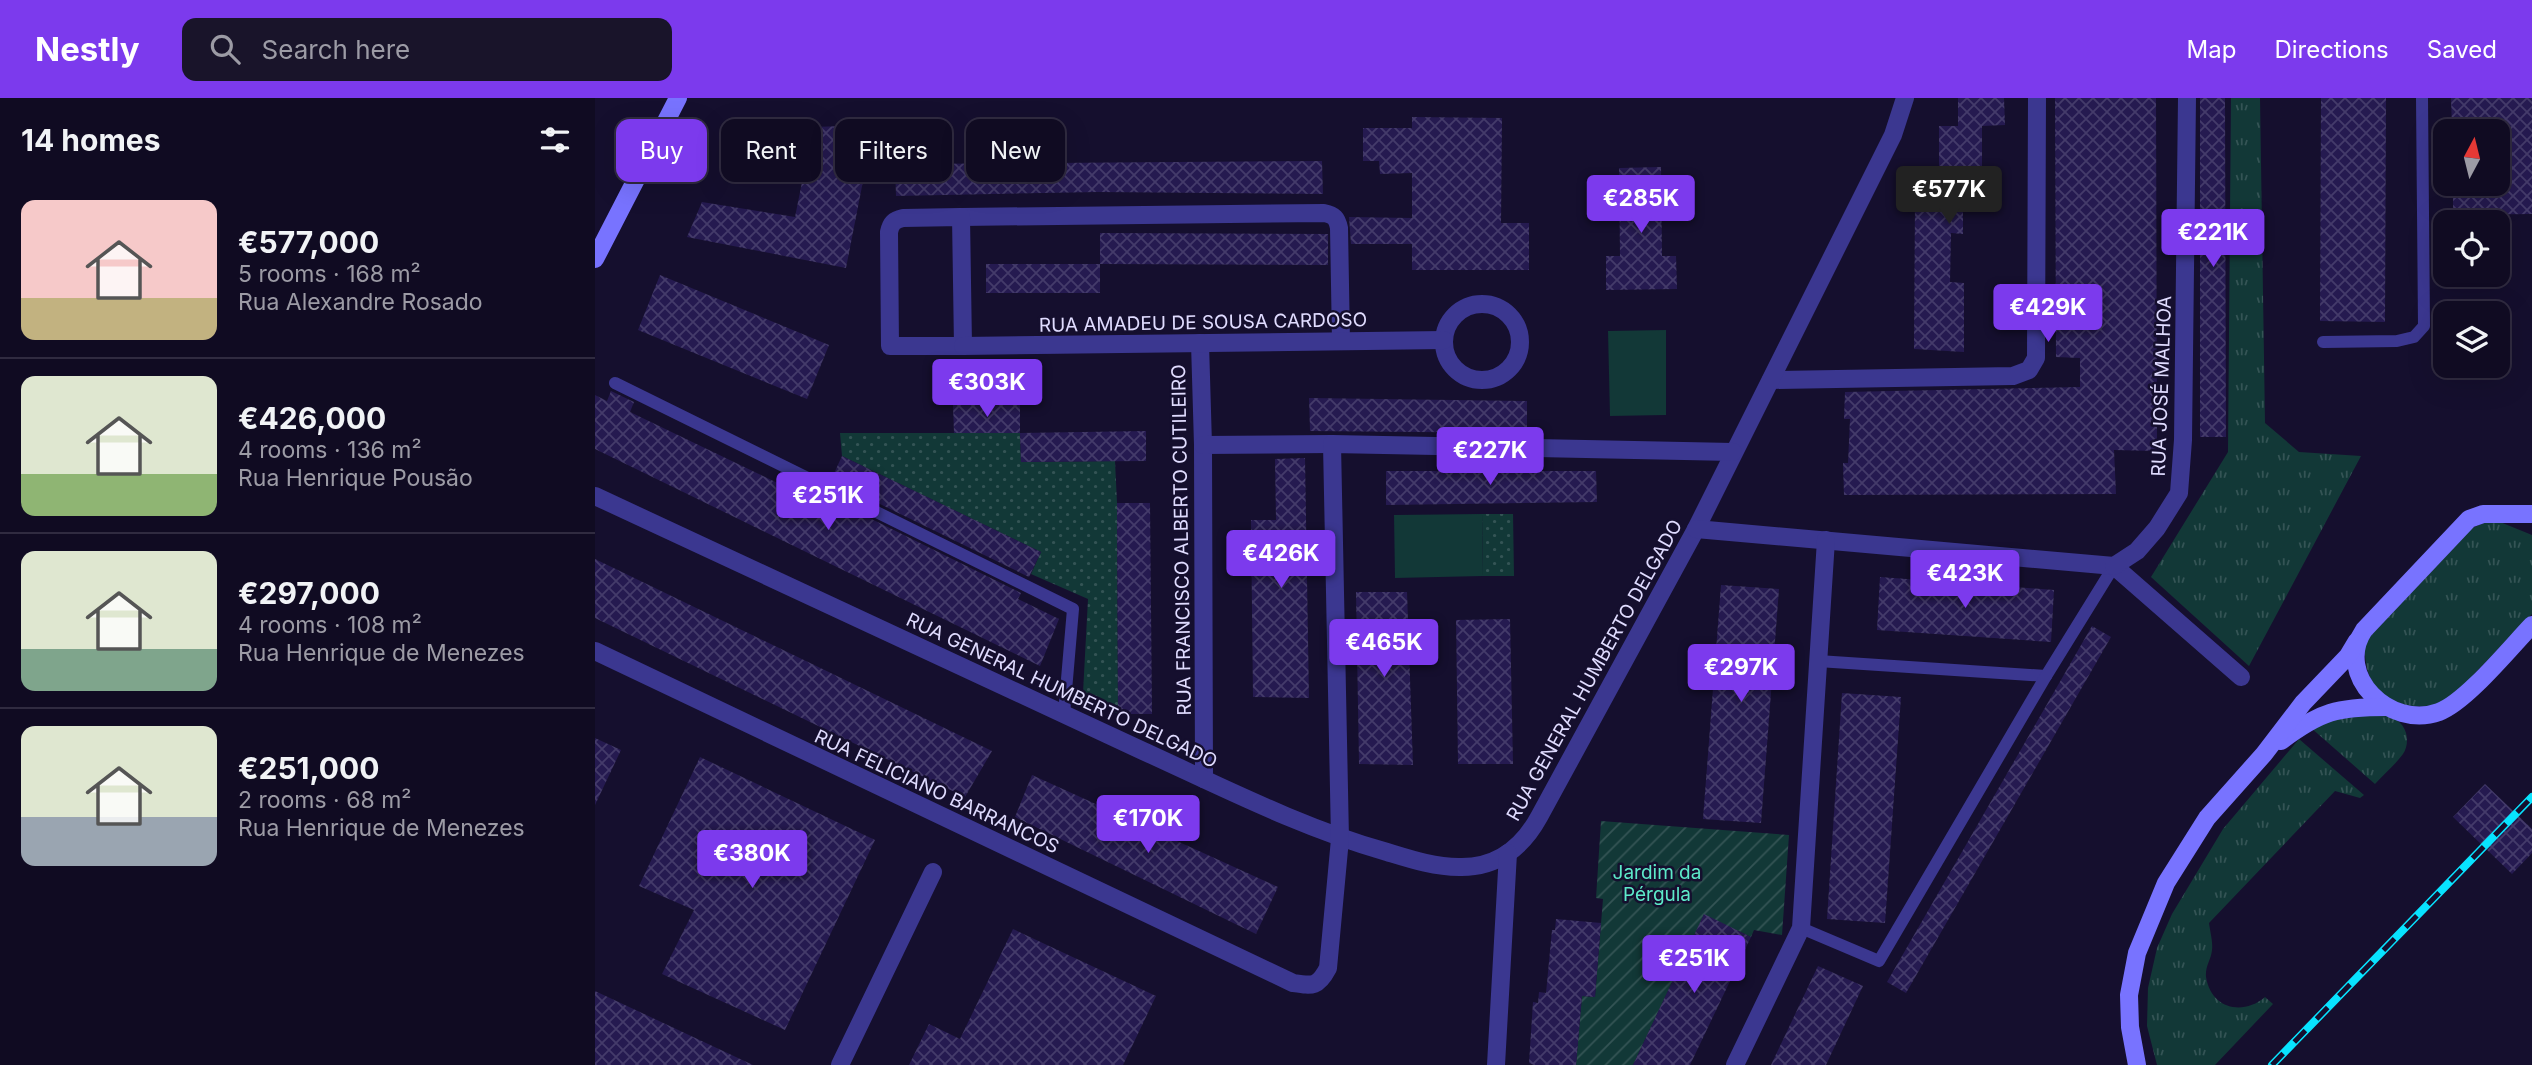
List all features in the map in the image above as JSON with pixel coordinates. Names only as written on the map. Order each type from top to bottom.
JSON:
[{"type":"street","points":[[595,259],[678,98]]},
{"type":"street","name":"RUA GENERAL HUMBERTO DELGADO","points":[[595,496],[1204,779],[1340,839],[1428,864],[1461,868],[1486,864],[1508,853],[1528,837],[1696,528],[1893,135],[1905,98]]},
{"type":"street","points":[[1771,380],[2013,376],[2029,370],[2036,358],[2037,98]]},
{"type":"street","name":"RUA JOSÉ MALHOA","points":[[2114,566],[2137,551],[2157,528],[2179,493],[2183,440],[2187,98]]},
{"type":"street","points":[[963,346],[961,217],[1332,215],[1338,220],[1339,228],[1341,341]]},
{"type":"street","name":"RUA AMADEU DE SOUSA CARDOSO","points":[[961,217],[896,219],[891,225],[890,346],[1444,340]]},
{"type":"street","points":[[1483,304],[1505,312],[1518,331],[1520,343],[1512,365],[1493,379],[1481,381],[1459,373],[1445,354],[1444,340],[1445,330],[1451,319],[1460,311],[1483,304]]},
{"type":"street","name":"RUA FRANCISCO ALBERTO CUTILEIRO","points":[[1200,343],[1204,779]]},
{"type":"street","points":[[1332,444],[1340,839]]},
{"type":"street","points":[[1203,445],[1332,444],[1733,452]]},
{"type":"street","points":[[2137,1065],[2130,1027],[2129,995],[2137,953],[2166,883],[2207,818],[2264,754],[2303,702],[2348,656],[2364,630],[2469,519],[2483,514],[2532,514]]},
{"type":"street","points":[[2502,514],[2532,527]]},
{"type":"street","points":[[1696,528],[2114,566],[2241,677]]},
{"type":"street","points":[[1735,1065],[1801,928],[1826,540]]},
{"type":"street","points":[[2357,641],[2359,670],[2372,698],[2403,714],[2420,716],[2438,713],[2455,705],[2532,625]]},
{"type":"street","name":"RUA FELICIANO BARRANCOS","points":[[595,651],[1293,983],[1311,986],[1322,980],[1328,968],[1340,839]]},
{"type":"street","points":[[2264,754],[2313,718],[2343,708],[2387,707]]},
{"type":"street","points":[[1496,1065],[1508,853]]},
{"type":"street","points":[[840,1065],[933,872]]},
{"type":"lane","points":[[2323,342],[2397,341],[2414,337],[2424,326],[2422,98]]},
{"type":"lane","points":[[615,383],[1073,609],[1064,714]]},
{"type":"lane","points":[[1801,928],[1879,961],[2046,676],[2114,566]]},
{"type":"lane","points":[[1818,661],[2046,676]]},
{"type":"green space","points":[[2231,98],[2260,98],[2265,423],[2299,452],[2361,456],[2249,666],[2151,577],[2228,452]]},
{"type":"green space","points":[[1666,330],[1666,415],[1610,416],[1608,331]]},
{"type":"green space","points":[[840,433],[1020,433],[1021,462],[1115,461],[1118,714],[1083,693],[1088,599],[1031,574],[1041,552],[842,456]]},
{"type":"green space","points":[[1482,514],[1513,514],[1514,576],[1483,576]]},
{"type":"green space","points":[[1482,514],[1483,576],[1395,578],[1394,515]]},
{"type":"green space","points":[[2500,522],[2532,535],[2532,614],[2449,699],[2434,705],[2419,706],[2395,702],[2388,698],[2376,687],[2369,673],[2365,642],[2472,528],[2484,523]]},
{"type":"green space","points":[[2351,713],[2391,717],[2397,720],[2406,733],[2407,744],[2403,754],[2375,784],[2310,727]]},
{"type":"green space","points":[[2299,739],[2364,795],[2360,798],[2335,791],[2209,923],[2212,947],[2206,977],[2214,996],[2229,1006],[2247,1006],[2265,997],[2273,1004],[2215,1065],[2157,1065],[2147,1026],[2148,988],[2157,948],[2172,914],[2223,829]]},
{"type":"green space","name":"Jardim da Pérgula","points":[[1601,821],[1789,835],[1782,935],[1754,930],[1751,937],[1704,915],[1633,1065],[1576,1065],[1582,996],[1595,997],[1603,899],[1596,898]]},
{"type":"building","points":[[1958,98],[2004,98],[2005,125],[1982,126],[1982,205],[1963,204],[1963,234],[1951,233],[1950,282],[1964,283],[1964,352],[1914,349],[1915,203],[1939,204],[1939,126],[1958,126]]},
{"type":"building","points":[[2055,98],[2156,98],[2157,451],[2114,450],[2116,494],[1844,495],[1843,463],[1848,463],[1850,419],[1844,419],[1845,392],[2080,387],[2080,358],[2056,357]]},
{"type":"building","points":[[2200,98],[2225,98],[2226,437],[2200,437]]},
{"type":"building","points":[[2321,98],[2386,98],[2385,322],[2320,321]]},
{"type":"building","points":[[2451,98],[2532,98],[2532,214],[2510,214],[2510,210],[2453,210],[2453,196],[2510,196],[2510,119],[2452,119]]},
{"type":"building","points":[[1412,117],[1502,118],[1501,223],[1529,223],[1529,270],[1412,270],[1412,244],[1351,244],[1349,217],[1412,218],[1412,173],[1380,174],[1379,161],[1363,161],[1363,128],[1412,128]]},
{"type":"building","points":[[835,126],[835,182],[863,182],[846,268],[687,237],[702,202],[795,217],[802,182],[821,182],[821,127]]},
{"type":"building","points":[[1322,161],[1323,194],[1098,192],[896,196],[896,182],[952,182],[952,164],[966,164],[966,182],[1065,182],[1065,163]]},
{"type":"building","points":[[1661,167],[1662,256],[1676,256],[1677,289],[1606,290],[1606,256],[1620,256],[1619,168]]},
{"type":"building","points":[[1100,233],[1328,234],[1328,265],[1100,264]]},
{"type":"building","points":[[986,264],[1100,264],[1100,293],[986,293]]},
{"type":"building","points":[[660,275],[829,345],[807,399],[638,330]]},
{"type":"building","points":[[611,391],[634,402],[630,412],[819,503],[823,495],[1021,593],[1018,599],[1059,619],[1040,666],[595,449],[595,395],[607,401]]},
{"type":"building","points":[[1309,398],[1527,401],[1527,433],[1310,431]]},
{"type":"building","points":[[1020,404],[1020,433],[954,433],[953,405]]},
{"type":"building","points":[[1146,431],[1146,461],[1021,462],[1020,433]]},
{"type":"building","points":[[842,456],[1041,552],[1029,577],[831,480]]},
{"type":"building","points":[[1305,458],[1309,698],[1253,697],[1251,520],[1276,520],[1275,459]]},
{"type":"building","points":[[1386,471],[1596,471],[1597,502],[1386,505]]},
{"type":"building","points":[[1117,503],[1150,503],[1152,714],[1118,714]]},
{"type":"building","points":[[595,559],[992,751],[965,797],[595,618]]},
{"type":"building","points":[[1880,577],[2054,590],[2051,642],[1877,630]]},
{"type":"building","points":[[1721,585],[1779,589],[1761,823],[1703,819]]},
{"type":"building","points":[[1356,592],[1407,592],[1413,765],[1359,764]]},
{"type":"building","points":[[1510,619],[1513,764],[1458,764],[1456,620]]},
{"type":"building","points":[[2092,626],[2111,637],[1906,993],[1887,982]]},
{"type":"building","points":[[1842,693],[1901,697],[1885,923],[1827,919]]},
{"type":"building","points":[[595,738],[621,750],[595,805]]},
{"type":"building","points":[[700,757],[875,840],[785,1030],[662,974],[694,910],[639,886]]},
{"type":"building","points":[[1032,775],[1278,887],[1256,934],[1015,817]]},
{"type":"building","points":[[2485,784],[2532,829],[2532,853],[2512,874],[2453,817]]},
{"type":"building","points":[[1704,914],[1751,937],[1690,1065],[1633,1065]]},
{"type":"building","points":[[1556,919],[1601,923],[1595,997],[1582,996],[1576,1065],[1534,1065],[1529,1063],[1533,1002],[1538,1003],[1539,992],[1546,993],[1552,930],[1555,930]]},
{"type":"building","points":[[1013,929],[1156,996],[1123,1065],[909,1065],[929,1024],[960,1039]]},
{"type":"building","points":[[1818,966],[1863,986],[1826,1065],[1771,1065]]},
{"type":"building","points":[[595,991],[753,1065],[595,1065]]},
{"type":"railway","points":[[2272,1065],[2532,797]]}]
